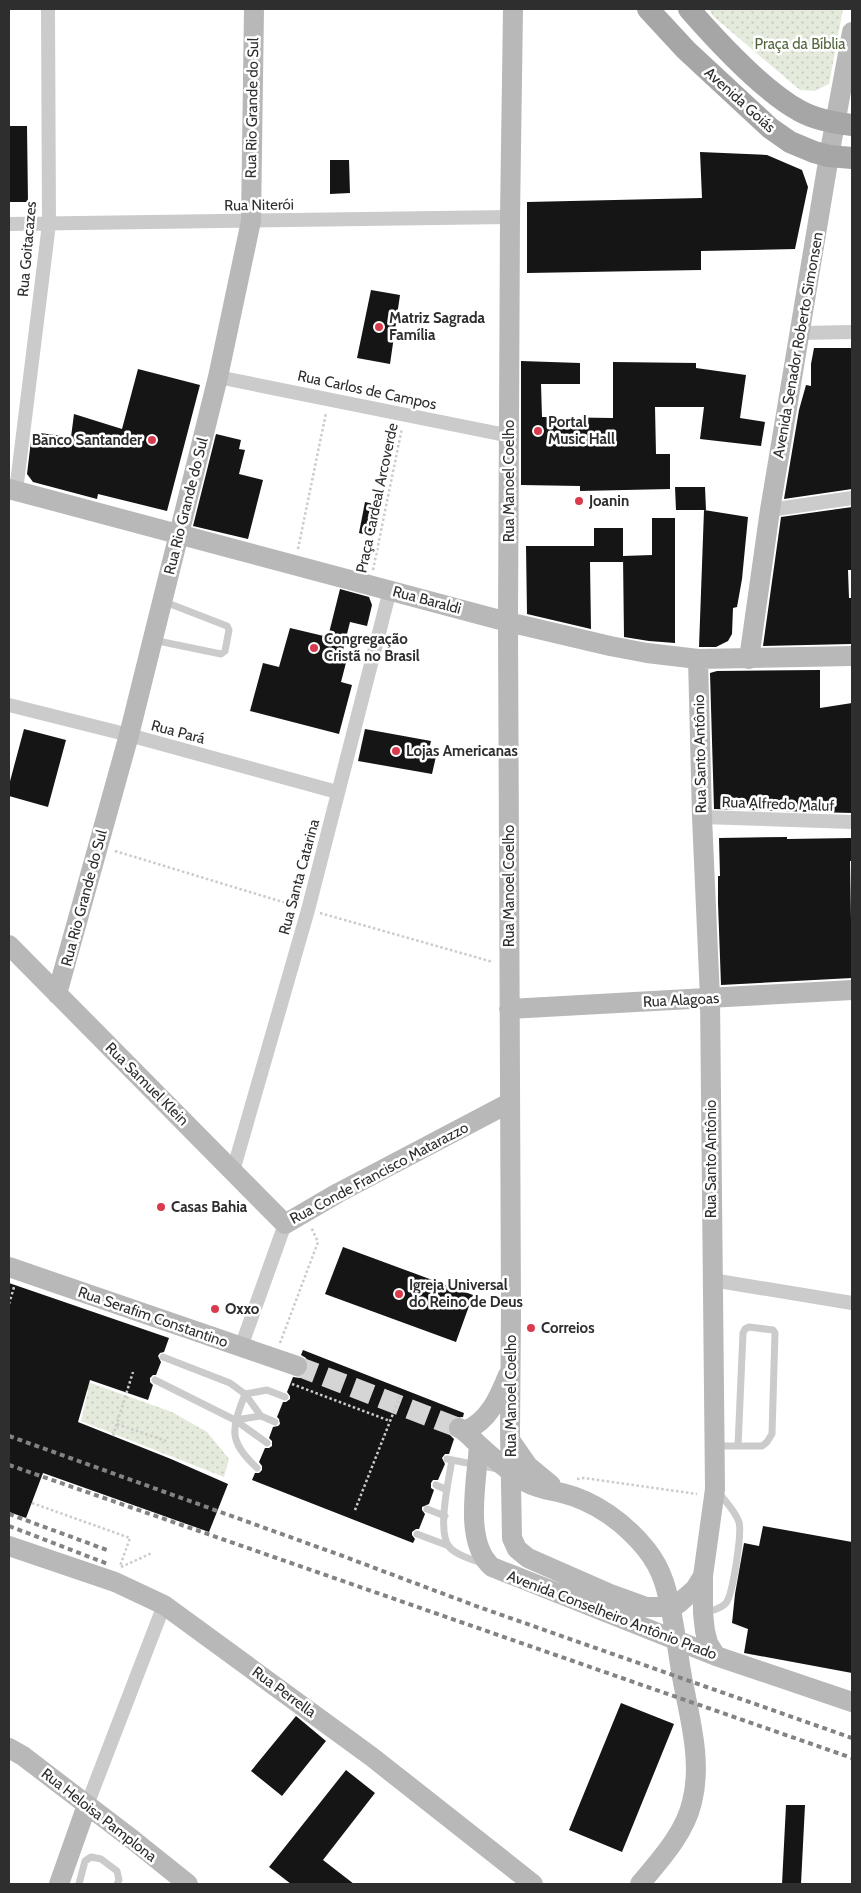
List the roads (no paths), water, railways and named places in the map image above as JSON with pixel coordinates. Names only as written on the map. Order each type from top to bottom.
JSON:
[{"type":"main road","name":"Avenida Goiás","points":[[689,9],[712,35],[774,93],[800,111],[821,119],[844,124]]},
{"type":"main road","name":"Avenida Goiás","points":[[656,12],[686,50],[770,128],[790,142],[829,156],[852,158]]},
{"type":"street","name":"Rua Goitacazes","points":[[12,490],[48,224],[48,9]]},
{"type":"street","name":"Rua Rio Grande do Sul","points":[[57,994],[129,736],[218,377],[251,221],[254,9]]},
{"type":"street","name":"Rua Manoel Coelho","points":[[512,9],[508,622],[510,1470],[512,1538],[521,1553],[555,1571],[638,1605],[656,1608],[678,1604],[695,1590],[703,1576]]},
{"type":"street","name":"Avenida Senador Roberto Simonsen","points":[[748,659],[770,510],[829,156],[844,124],[852,32]]},
{"type":"street","name":"Rua Niterói","points":[[9,224],[510,217]]},
{"type":"street","points":[[800,333],[852,332]]},
{"type":"street","name":"Rua Carlos de Campos","points":[[218,377],[510,436]]},
{"type":"street","name":"Rua Baraldi","points":[[12,490],[508,622],[610,646],[647,653],[698,659],[852,656]]},
{"type":"street","points":[[770,510],[852,498]]},
{"type":"street","name":"Rua Santa Catarina","points":[[233,1171],[308,910],[390,590]]},
{"type":"street","name":"Rua Santo Antônio","points":[[698,659],[702,818],[710,998],[714,1446],[714,1493],[703,1576],[703,1613],[708,1642],[716,1656]]},
{"type":"street","name":"Rua Pará","points":[[9,705],[338,792]]},
{"type":"street","name":"Rua Alfredo Maluf","points":[[702,818],[852,822]]},
{"type":"street","name":"Rua Samuel Klein","points":[[9,944],[285,1224]]},
{"type":"street","name":"Rua Alagoas","points":[[509,1008],[852,990]]},
{"type":"street","name":"Rua Conde Francisco Matarazzo","points":[[241,1347],[285,1224],[338,1193],[509,1103]]},
{"type":"street","name":"Rua Serafim Constantino","points":[[9,1267],[274,1358],[294,1375]]},
{"type":"street","points":[[712,1280],[852,1303]]},
{"type":"street","points":[[511,1367],[501,1392],[489,1412],[468,1435],[526,1483],[561,1487]]},
{"type":"street","name":"Avenida Conselheiro Antônio Prado","points":[[468,1435],[477,1465],[474,1524],[476,1542],[483,1558],[492,1568],[716,1656],[852,1702]]},
{"type":"street","points":[[510,1440],[528,1466],[548,1484],[561,1487],[604,1511],[635,1537],[654,1560],[660,1572],[671,1612],[695,1752],[694,1788],[692,1802],[685,1822],[672,1844],[640,1884]]},
{"type":"street","points":[[512,1514],[528,1497],[561,1487]]},
{"type":"street","name":"Rua Perrella","points":[[9,1546],[115,1582],[164,1605],[372,1757],[533,1884]]},
{"type":"street","points":[[59,1884],[87,1805],[164,1605]]},
{"type":"street","name":"Rua Heloisa Pamplona","points":[[9,1748],[23,1756],[188,1884]]},
{"type":"lane","points":[[152,640],[221,654],[225,651],[227,626],[162,600]]},
{"type":"lane","points":[[714,1446],[738,1446],[762,1446],[772,1434],[775,1333],[773,1330],[749,1327],[743,1333],[738,1446]]},
{"type":"lane","points":[[163,1357],[230,1383],[245,1394],[261,1416],[275,1422]]},
{"type":"lane","points":[[155,1380],[235,1420],[266,1443]]},
{"type":"lane","points":[[245,1394],[267,1390],[285,1397]]},
{"type":"lane","points":[[245,1394],[235,1420],[234,1438],[241,1452],[257,1468]]},
{"type":"lane","points":[[235,1420],[261,1416]]},
{"type":"lane","points":[[449,1546],[445,1535],[444,1516],[449,1459],[510,1470]]},
{"type":"lane","points":[[436,1486],[447,1490]]},
{"type":"lane","points":[[703,1613],[722,1606],[731,1596],[740,1527],[733,1510],[714,1493]]},
{"type":"lane","points":[[427,1509],[444,1516]]},
{"type":"lane","points":[[417,1534],[449,1546],[460,1554],[492,1568]]},
{"type":"lane","points":[[79,1884],[85,1861],[91,1857],[101,1859],[117,1871],[118,1884]]},
{"type":"tunnel","points":[[297,1366],[459,1428]]},
{"type":"railway","points":[[9,1436],[476,1606],[852,1738]]},
{"type":"railway","points":[[9,1465],[852,1758]]},
{"type":"railway","points":[[9,1514],[107,1550]]},
{"type":"railway","points":[[9,1526],[108,1564]]},
{"type":"place","name":"Matriz Sagrada Família","points":[[379,327]]},
{"type":"place","name":"Portal Music Hall","points":[[538,431]]},
{"type":"place","name":"Banco Santander","points":[[152,440]]},
{"type":"place","name":"Joanin","points":[[579,501]]},
{"type":"place","name":"Congregação Cristã no Brasil","points":[[314,648]]},
{"type":"place","name":"Lojas Americanas","points":[[396,751]]},
{"type":"place","name":"Casas Bahia","points":[[161,1207]]},
{"type":"place","name":"Igreja Universal do Reino de Deus","points":[[399,1294]]},
{"type":"place","name":"Oxxo","points":[[215,1309]]},
{"type":"place","name":"Correios","points":[[531,1328]]},
{"type":"park label","name":"Praça da Bíblia","points":[[800,44]]}]
